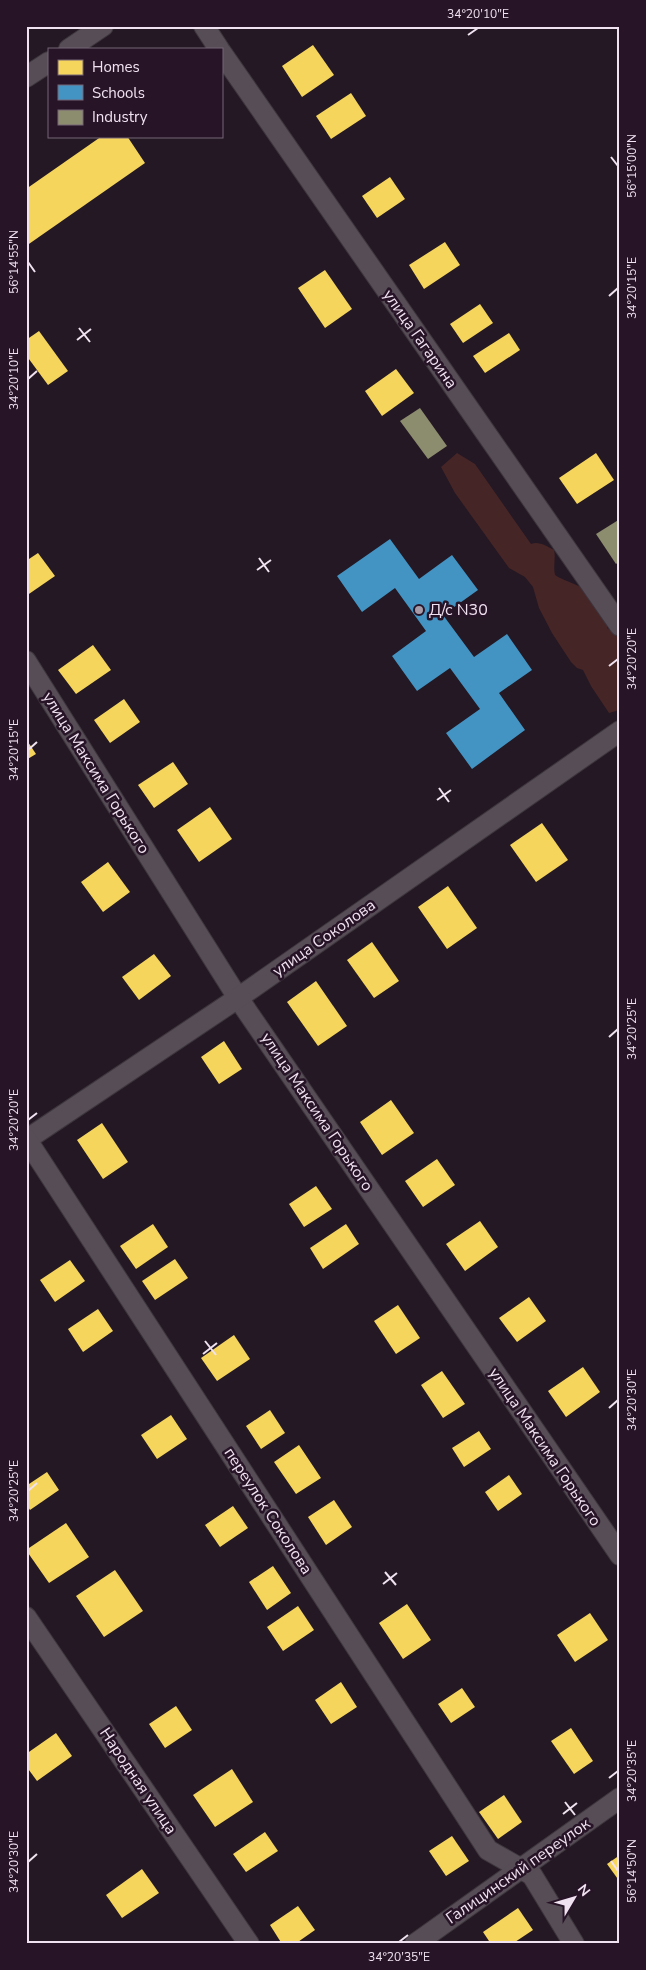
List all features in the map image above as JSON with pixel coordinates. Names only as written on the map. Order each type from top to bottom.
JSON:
[{"type":"street","points":[[70,48],[103,26]]},
{"type":"street","points":[[204,26],[218,48]]},
{"type":"street","name":"улица Гагарина","points":[[222,53],[620,626]]},
{"type":"street","points":[[26,77],[48,63]]},
{"type":"street","name":"улица Максима Горького","points":[[26,662],[238,998],[620,1555]]},
{"type":"street","name":"улица Соколова","points":[[27,1140],[238,998],[620,731]]},
{"type":"street","name":"переулок Соколова","points":[[27,1140],[488,1850],[532,1875],[574,1944]]},
{"type":"street","name":"Народная улица","points":[[26,1618],[249,1944]]},
{"type":"street","name":"Галицинский переулок","points":[[415,1944],[620,1798]]},
{"type":"shaded area","points":[[457,453],[475,464],[531,544],[540,544],[554,550],[555,575],[579,586],[589,594],[596,609],[604,613],[609,621],[607,628],[620,637],[620,708],[616,711],[609,713],[583,670],[577,668],[571,662],[552,633],[539,608],[533,587],[525,577],[509,568],[455,493],[441,467]]},
{"type":"building: Homes","points":[[313,45],[334,75],[302,97],[282,66]]},
{"type":"building: Homes","points":[[351,93],[366,116],[331,139],[316,116]]},
{"type":"building: Homes","points":[[99,138],[128,138],[145,163],[26,246],[26,189]]},
{"type":"building: Homes","points":[[390,177],[405,199],[377,218],[362,196]]},
{"type":"building: Homes","points":[[445,242],[460,265],[424,289],[409,265]]},
{"type":"building: Homes","points":[[325,270],[352,309],[325,328],[298,288]]},
{"type":"building: Homes","points":[[480,304],[493,323],[463,343],[450,324]]},
{"type":"building: Homes","points":[[39,331],[68,371],[48,385],[26,355],[26,340]]},
{"type":"building: Homes","points":[[509,333],[520,350],[485,373],[473,356]]},
{"type":"building: Homes","points":[[396,369],[414,393],[382,416],[365,391]]},
{"type":"building: Homes","points":[[596,453],[614,480],[577,504],[559,478]]},
{"type":"building: Homes","points":[[38,553],[55,576],[26,596],[26,561]]},
{"type":"building: Homes","points":[[93,645],[111,670],[76,694],[58,670]]},
{"type":"building: Homes","points":[[124,699],[140,722],[110,743],[94,720]]},
{"type":"building: Homes","points":[[26,739],[36,754],[26,760]]},
{"type":"building: Homes","points":[[173,762],[188,784],[154,808],[138,785]]},
{"type":"building: Homes","points":[[210,807],[232,839],[199,862],[177,830]]},
{"type":"building: Homes","points":[[542,823],[568,860],[536,882],[510,845]]},
{"type":"building: Homes","points":[[108,862],[130,892],[103,912],[81,882]]},
{"type":"building: Homes","points":[[448,886],[477,928],[447,949],[418,907]]},
{"type":"building: Homes","points":[[372,942],[399,981],[374,998],[347,960]]},
{"type":"building: Homes","points":[[154,954],[171,976],[139,1000],[122,977]]},
{"type":"building: Homes","points":[[316,981],[347,1026],[318,1046],[287,1002]]},
{"type":"building: Homes","points":[[224,1041],[242,1069],[219,1084],[201,1057]]},
{"type":"building: Homes","points":[[391,1100],[414,1133],[382,1155],[360,1122]]},
{"type":"building: Homes","points":[[102,1123],[128,1162],[103,1179],[77,1140]]},
{"type":"building: Homes","points":[[437,1159],[455,1185],[423,1207],[405,1181]]},
{"type":"building: Homes","points":[[316,1186],[332,1209],[304,1227],[289,1204]]},
{"type":"building: Homes","points":[[480,1221],[498,1247],[465,1271],[446,1244]]},
{"type":"building: Homes","points":[[153,1224],[168,1247],[136,1269],[120,1246]]},
{"type":"building: Homes","points":[[346,1224],[359,1244],[323,1269],[310,1248]]},
{"type":"building: Homes","points":[[175,1259],[188,1278],[155,1300],[142,1281]]},
{"type":"building: Homes","points":[[70,1260],[85,1281],[55,1302],[40,1280]]},
{"type":"building: Homes","points":[[529,1297],[546,1321],[517,1342],[499,1318]]},
{"type":"building: Homes","points":[[398,1305],[420,1338],[396,1354],[374,1321]]},
{"type":"building: Homes","points":[[98,1309],[113,1331],[83,1352],[68,1329]]},
{"type":"building: Homes","points":[[234,1335],[250,1359],[217,1381],[201,1358]]},
{"type":"building: Homes","points":[[583,1367],[600,1392],[566,1417],[548,1391]]},
{"type":"building: Homes","points":[[442,1371],[465,1404],[443,1418],[421,1385]]},
{"type":"building: Homes","points":[[270,1410],[285,1433],[261,1449],[246,1426]]},
{"type":"building: Homes","points":[[171,1415],[187,1439],[157,1459],[141,1435]]},
{"type":"building: Homes","points":[[479,1431],[491,1449],[464,1467],[452,1448]]},
{"type":"building: Homes","points":[[299,1445],[321,1478],[296,1494],[274,1462]]},
{"type":"building: Homes","points":[[47,1472],[59,1490],[30,1510],[26,1504],[26,1486]]},
{"type":"building: Homes","points":[[509,1475],[522,1494],[498,1511],[485,1492]]},
{"type":"building: Homes","points":[[334,1500],[352,1527],[326,1545],[308,1517]]},
{"type":"building: Homes","points":[[233,1506],[248,1528],[220,1547],[205,1525]]},
{"type":"building: Homes","points":[[66,1523],[89,1557],[49,1583],[26,1550]]},
{"type":"building: Homes","points":[[273,1566],[291,1593],[267,1610],[249,1582]]},
{"type":"building: Homes","points":[[115,1570],[143,1611],[104,1637],[76,1596]]},
{"type":"building: Homes","points":[[407,1604],[431,1640],[403,1659],[379,1623]]},
{"type":"building: Homes","points":[[298,1606],[314,1630],[283,1651],[267,1627]]},
{"type":"building: Homes","points":[[590,1613],[608,1640],[575,1662],[557,1635]]},
{"type":"building: Homes","points":[[341,1682],[357,1707],[331,1724],[315,1700]]},
{"type":"building: Homes","points":[[462,1688],[475,1707],[451,1723],[438,1704]]},
{"type":"building: Homes","points":[[176,1706],[192,1730],[165,1748],[149,1724]]},
{"type":"building: Homes","points":[[571,1728],[593,1761],[574,1774],[551,1741]]},
{"type":"building: Homes","points":[[56,1733],[72,1756],[37,1781],[26,1766],[26,1754]]},
{"type":"building: Homes","points":[[232,1769],[253,1802],[215,1827],[193,1795]]},
{"type":"building: Homes","points":[[504,1795],[522,1822],[498,1839],[479,1812]]},
{"type":"building: Homes","points":[[265,1832],[278,1851],[246,1872],[233,1854]]},
{"type":"building: Homes","points":[[452,1836],[469,1861],[446,1876],[429,1851]]},
{"type":"building: Homes","points":[[620,1855],[620,1882],[607,1864]]},
{"type":"building: Homes","points":[[142,1869],[159,1893],[122,1918],[106,1895]]},
{"type":"building: Homes","points":[[298,1906],[315,1930],[295,1944],[282,1944],[270,1925]]},
{"type":"building: Homes","points":[[518,1908],[533,1930],[512,1944],[491,1944],[483,1932]]},
{"type":"building: Schools","points":[[390,539],[419,579],[452,555],[478,590],[443,615],[474,657],[507,634],[532,670],[499,693],[525,730],[472,769],[446,733],[480,709],[450,668],[417,691],[392,656],[426,631],[395,588],[362,612],[337,576]]},
{"type":"building: Industry","points":[[420,408],[447,446],[428,459],[400,421]]},
{"type":"building: Industry","points":[[620,519],[620,561],[616,564],[596,534]]},
{"type":"place","name":"Д/с N30","points":[[419,610]]}]
